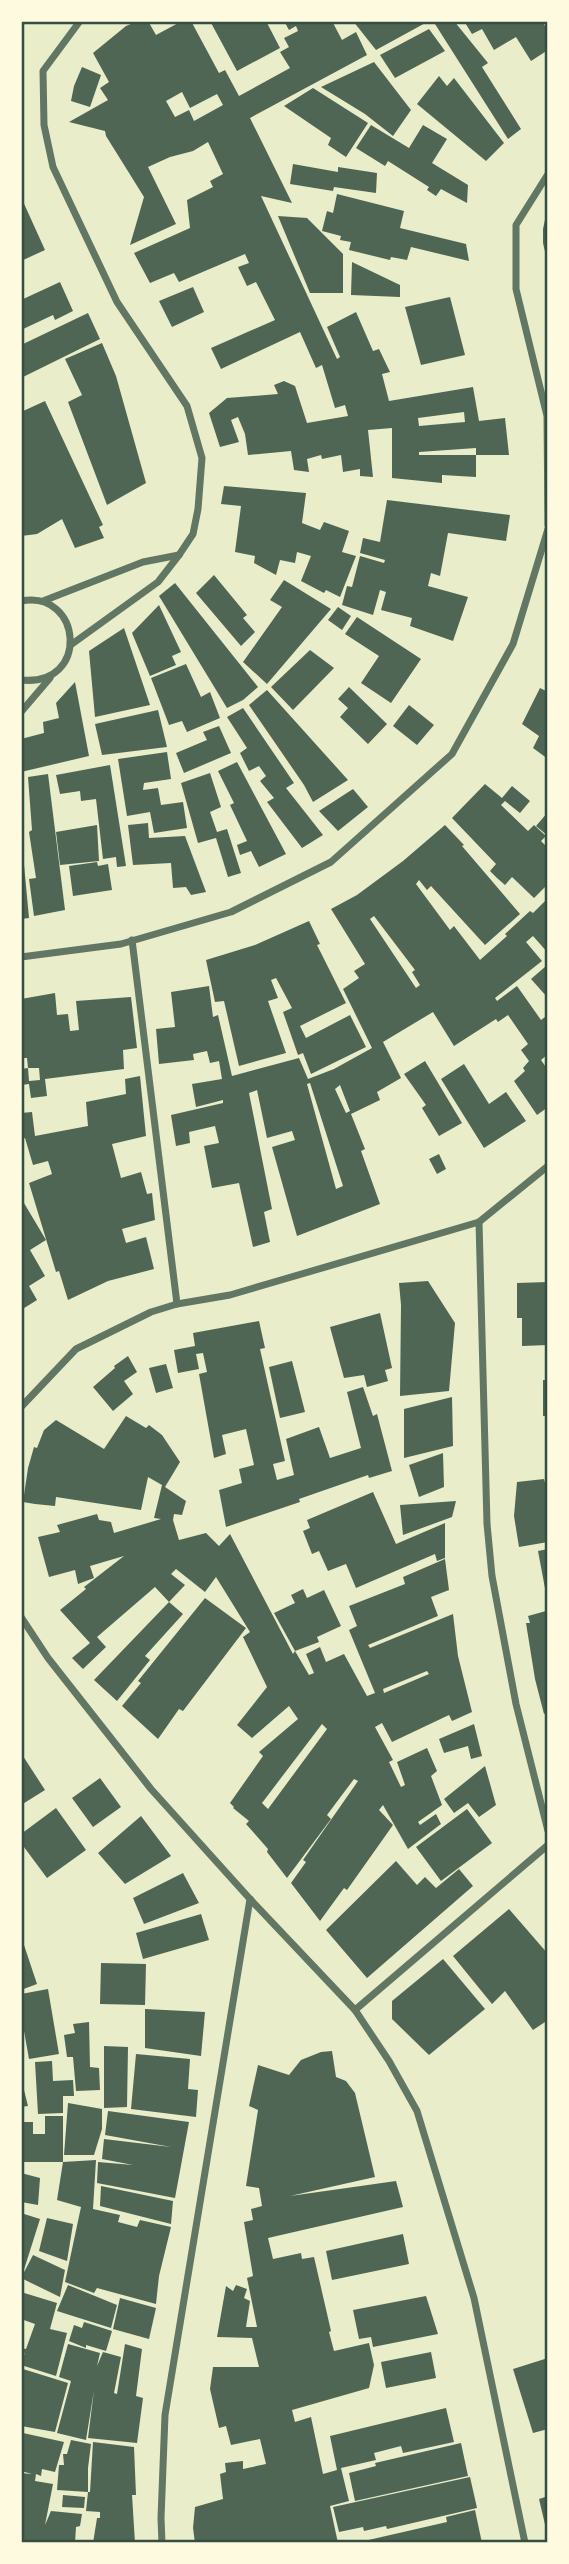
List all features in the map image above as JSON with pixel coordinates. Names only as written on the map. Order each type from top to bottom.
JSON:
[{"type":"street","points":[[72,644],[158,582],[180,555],[193,534],[202,458],[187,406],[117,302],[53,167],[44,125],[43,71],[80,21]]},
{"type":"street","points":[[21,957],[121,944],[231,912],[331,862],[452,754],[513,644],[548,527],[547,416],[516,289],[516,225],[548,174]]},
{"type":"street","points":[[21,601],[43,601],[143,562],[180,555]]},
{"type":"street","points":[[21,712],[66,662],[72,644],[69,626],[64,618],[58,610],[43,601]]},
{"type":"street","points":[[21,680],[36,682],[53,675]]},
{"type":"street","points":[[132,940],[177,1304]]},
{"type":"street","points":[[21,1406],[76,1349],[151,1312],[177,1304],[230,1295],[479,1222],[548,1167]]},
{"type":"street","points":[[479,1222],[487,1524],[492,1576],[516,1704],[548,1831]]},
{"type":"street","points":[[21,1617],[48,1658],[151,1789],[355,2010],[389,2061],[417,2111],[474,2298],[525,2543]]},
{"type":"street","points":[[355,2010],[548,1845]]},
{"type":"street","points":[[162,2543],[165,2416],[250,1899]]},
{"type":"building","points":[[138,21],[148,21],[156,35],[182,21],[191,21],[219,73],[225,70],[239,96],[290,68],[280,52],[289,47],[284,38],[298,31],[296,26],[289,30],[284,21],[332,21],[342,40],[356,32],[367,55],[250,118],[292,203],[261,196],[337,359],[340,357],[327,327],[356,312],[373,351],[379,349],[390,372],[382,374],[389,401],[473,387],[479,421],[505,418],[509,455],[476,455],[476,477],[442,475],[442,483],[392,478],[392,428],[368,430],[373,477],[360,476],[360,469],[343,472],[341,455],[322,459],[321,455],[307,459],[309,472],[294,470],[291,451],[248,455],[245,434],[238,417],[231,420],[239,442],[220,447],[209,413],[227,398],[278,394],[274,385],[284,381],[295,386],[307,423],[348,416],[345,405],[335,408],[322,365],[316,368],[300,332],[221,369],[211,348],[275,320],[256,282],[247,286],[238,267],[249,263],[245,254],[179,282],[174,273],[150,283],[134,253],[190,228],[187,200],[213,187],[210,181],[223,174],[208,142],[193,151],[148,167],[176,224],[130,245],[144,197],[105,131],[69,122],[108,100],[100,88],[109,82],[93,53],[126,26]],"holes":[[[182,92],[190,108],[217,94],[223,105],[194,121],[189,110],[175,117],[166,101]],[[464,412],[465,422],[419,426],[418,418]],[[476,448],[476,455],[419,455],[419,452]]]},
{"type":"building","points":[[210,21],[266,21],[280,48],[237,71]]},
{"type":"building","points":[[353,21],[429,21],[376,50]]},
{"type":"building","points":[[440,21],[454,21],[488,63],[482,67],[521,129],[508,139],[435,24]]},
{"type":"building","points":[[464,21],[542,21],[548,31],[548,50],[531,61],[516,37],[494,50],[482,29],[472,34]]},
{"type":"building","points":[[429,29],[445,51],[395,78],[380,55]]},
{"type":"building","points":[[374,62],[411,110],[393,136],[365,114],[321,87]]},
{"type":"building","points":[[82,67],[101,75],[90,107],[71,101]]},
{"type":"building","points":[[439,76],[447,86],[454,78],[504,143],[486,161],[417,104]]},
{"type":"building","points":[[313,88],[368,123],[346,157],[328,145],[331,138],[284,106]]},
{"type":"building","points":[[371,125],[409,148],[423,125],[447,139],[432,163],[468,185],[467,203],[441,189],[436,196],[427,190],[429,187],[388,161],[385,166],[356,148]]},
{"type":"building","points":[[293,164],[338,172],[338,167],[377,173],[376,193],[334,187],[333,191],[290,184]]},
{"type":"building","points":[[337,194],[404,211],[400,228],[466,244],[469,261],[411,247],[407,260],[391,257],[390,260],[349,250],[351,242],[322,231],[327,211],[333,213]]},
{"type":"building","points":[[21,197],[45,250],[21,261]]},
{"type":"building","points":[[548,206],[548,259],[547,260],[543,229]]},
{"type":"building","points":[[278,216],[307,218],[343,254],[343,293],[310,293]]},
{"type":"building","points":[[352,262],[400,285],[400,297],[351,295]]},
{"type":"building","points":[[60,282],[73,311],[55,320],[53,315],[21,330],[21,300]]},
{"type":"building","points":[[193,287],[204,312],[172,327],[159,301]]},
{"type":"building","points":[[450,297],[465,355],[421,365],[405,307]]},
{"type":"building","points":[[88,313],[100,339],[23,377],[21,345]]},
{"type":"building","points":[[102,343],[116,376],[146,483],[107,505],[68,402],[82,395],[65,359]]},
{"type":"building","points":[[45,401],[103,525],[99,527],[104,538],[75,548],[62,519],[37,534],[21,536],[21,412]]},
{"type":"building","points":[[224,486],[306,493],[302,523],[320,530],[324,522],[349,531],[342,552],[356,556],[340,597],[326,590],[324,593],[301,581],[311,556],[297,552],[295,563],[280,560],[276,575],[254,563],[255,556],[235,552],[241,506],[221,504]]},
{"type":"building","points":[[387,500],[510,515],[506,541],[448,533],[440,576],[431,573],[428,586],[468,597],[453,641],[410,626],[412,618],[381,610],[386,592],[380,590],[373,615],[342,605],[347,586],[352,587],[360,556],[384,563],[385,560],[360,553],[363,538],[380,542]]},
{"type":"building","points":[[214,575],[247,615],[243,618],[255,632],[241,646],[196,593]]},
{"type":"building","points":[[284,580],[331,609],[267,684],[243,662],[282,607],[270,600]]},
{"type":"building","points":[[175,583],[258,687],[243,700],[227,708],[159,596]]},
{"type":"building","points":[[159,605],[181,652],[172,656],[176,665],[150,676],[132,633]]},
{"type":"building","points":[[338,607],[351,616],[342,630],[328,620]]},
{"type":"building","points":[[357,617],[421,659],[391,703],[361,683],[379,656],[345,634]]},
{"type":"building","points":[[124,628],[150,705],[95,717],[89,651]]},
{"type":"building","points":[[310,650],[334,668],[293,710],[271,687]]},
{"type":"building","points":[[186,664],[201,697],[210,692],[220,718],[187,732],[182,721],[169,725],[151,678]]},
{"type":"building","points":[[75,682],[89,756],[21,772],[21,739],[44,733],[43,722],[59,718],[56,703]]},
{"type":"building","points":[[349,687],[387,724],[368,744],[340,717],[348,708],[338,699]]},
{"type":"building","points":[[540,688],[548,692],[548,759],[533,748],[539,736],[522,724]]},
{"type":"building","points":[[267,690],[348,780],[313,802],[249,705]]},
{"type":"building","points":[[409,705],[434,725],[417,745],[393,726]]},
{"type":"building","points":[[243,708],[294,783],[286,788],[323,835],[302,848],[267,802],[274,798],[260,781],[266,776],[259,766],[249,771],[240,753],[247,748],[227,717]]},
{"type":"building","points":[[158,710],[167,747],[102,755],[95,724]]},
{"type":"building","points":[[219,726],[231,753],[184,773],[176,753],[207,740],[203,732]]},
{"type":"building","points":[[167,752],[171,779],[144,783],[143,790],[158,788],[161,805],[183,802],[187,828],[154,833],[150,812],[127,816],[118,759]]},
{"type":"building","points":[[237,762],[286,854],[259,867],[251,851],[240,855],[237,845],[247,841],[230,805],[234,803],[218,771]]},
{"type":"building","points":[[110,765],[126,866],[117,867],[116,857],[103,859],[96,799],[81,801],[80,791],[60,794],[56,775]]},
{"type":"building","points":[[210,773],[221,807],[210,812],[217,832],[227,829],[241,873],[228,877],[216,838],[198,843],[181,783]]},
{"type":"building","points":[[48,774],[65,910],[34,916],[29,879],[36,878],[29,832],[32,830],[28,777]]},
{"type":"building","points":[[485,784],[502,798],[512,786],[530,801],[520,813],[505,801],[501,805],[528,831],[534,825],[546,836],[541,841],[548,848],[548,884],[534,898],[512,877],[505,885],[497,878],[490,871],[496,864],[452,818]]},
{"type":"building","points":[[353,789],[368,807],[338,831],[319,811]]},
{"type":"building","points":[[548,812],[548,836],[536,826]]},
{"type":"building","points":[[148,823],[149,838],[185,836],[206,892],[191,895],[186,887],[173,888],[171,863],[133,865],[128,825]]},
{"type":"building","points":[[97,825],[99,861],[60,865],[56,832]]},
{"type":"building","points":[[445,825],[520,914],[485,945],[431,886],[427,890],[419,880],[416,884],[450,930],[454,926],[480,960],[530,911],[533,913],[548,898],[548,953],[533,936],[526,942],[542,961],[495,998],[497,1001],[517,986],[541,1020],[545,1017],[548,1020],[548,1054],[541,1060],[548,1070],[548,1107],[537,1115],[514,1081],[525,1071],[523,1068],[529,1061],[521,1050],[528,1044],[508,1015],[498,1022],[496,1019],[454,1046],[433,1012],[383,1042],[401,1078],[377,1092],[380,1100],[351,1114],[365,1149],[361,1151],[380,1204],[297,1236],[272,1147],[295,1140],[292,1131],[267,1138],[257,1090],[249,1093],[272,1209],[264,1212],[270,1242],[253,1247],[239,1183],[212,1188],[204,1146],[219,1143],[215,1126],[189,1132],[190,1143],[176,1146],[171,1115],[223,1103],[223,1100],[196,1107],[192,1084],[222,1079],[219,1061],[210,1063],[207,1051],[193,1054],[194,1060],[159,1064],[156,1029],[175,1027],[171,992],[209,986],[213,1017],[218,1015],[232,1076],[299,1058],[308,1079],[334,1069],[372,1048],[343,989],[359,978],[354,971],[365,964],[331,909],[357,895]],"holes":[[[374,916],[415,970],[412,972],[420,985],[416,988],[370,919]],[[310,1083],[343,1186],[336,1189],[307,1084]],[[340,1085],[350,1111],[346,1113],[335,1089]]]},
{"type":"building","points":[[21,854],[29,918],[21,919]]},
{"type":"building","points":[[97,862],[98,866],[108,864],[112,890],[73,896],[69,866]]},
{"type":"building","points":[[309,921],[320,944],[317,945],[346,1003],[300,1026],[306,1038],[350,1015],[366,1047],[311,1074],[303,1053],[298,1055],[283,1012],[292,1008],[276,978],[271,980],[278,998],[268,1001],[286,1053],[239,1066],[224,1001],[215,1002],[206,960],[255,945]]},
{"type":"building","points":[[546,966],[548,969],[548,998],[531,979]]},
{"type":"building","points":[[55,993],[57,1015],[68,1014],[70,1031],[79,1030],[76,1001],[131,997],[137,1048],[123,1050],[124,1069],[45,1079],[47,1096],[31,1098],[29,1084],[21,1085],[21,1069],[28,1068],[27,1058],[21,1058],[21,1026],[24,1026],[21,999]],"holes":[[[28,1068],[39,1068],[40,1080],[29,1081]]]},
{"type":"building","points":[[425,1061],[462,1123],[439,1136],[422,1108],[426,1105],[404,1074]]},
{"type":"building","points":[[464,1064],[489,1104],[506,1092],[526,1121],[484,1148],[441,1079]]},
{"type":"building","points":[[140,1076],[146,1136],[112,1144],[121,1178],[141,1172],[147,1194],[152,1193],[155,1220],[122,1229],[126,1243],[146,1237],[154,1269],[108,1281],[68,1300],[59,1271],[56,1272],[29,1183],[52,1174],[48,1161],[33,1165],[25,1138],[21,1139],[21,1113],[32,1112],[35,1136],[88,1126],[86,1102],[126,1094],[125,1079]]},
{"type":"building","points":[[439,1154],[446,1169],[437,1174],[429,1159]]},
{"type":"building","points":[[21,1198],[46,1240],[30,1250],[45,1276],[29,1286],[37,1300],[21,1310]]},
{"type":"building","points":[[428,1281],[455,1323],[449,1391],[400,1396],[399,1283]]},
{"type":"building","points":[[548,1282],[548,1345],[522,1346],[522,1318],[517,1318],[517,1283]]},
{"type":"building","points":[[380,1313],[392,1368],[385,1370],[388,1381],[367,1387],[364,1375],[344,1378],[330,1327]]},
{"type":"building","points":[[259,1321],[265,1348],[260,1349],[285,1461],[273,1464],[277,1480],[294,1475],[286,1439],[319,1427],[330,1458],[361,1448],[347,1392],[363,1387],[373,1416],[377,1414],[392,1471],[369,1478],[368,1475],[226,1527],[219,1490],[242,1483],[239,1469],[254,1465],[246,1429],[222,1435],[226,1454],[214,1458],[199,1374],[207,1372],[203,1353],[196,1354],[199,1369],[178,1373],[174,1350],[195,1346],[193,1333]]},
{"type":"building","points":[[128,1356],[137,1372],[124,1381],[133,1394],[113,1411],[93,1387]]},
{"type":"building","points":[[292,1361],[305,1412],[280,1418],[269,1367]]},
{"type":"building","points":[[166,1364],[173,1388],[156,1393],[149,1368]]},
{"type":"building","points":[[543,1380],[548,1380],[548,1416],[543,1416]]},
{"type":"building","points":[[452,1397],[453,1446],[404,1458],[404,1409]]},
{"type":"building","points":[[126,1416],[146,1428],[149,1425],[162,1435],[180,1462],[165,1487],[186,1501],[182,1515],[174,1514],[173,1520],[179,1540],[206,1533],[219,1546],[230,1534],[293,1654],[295,1651],[309,1675],[314,1673],[306,1654],[320,1647],[326,1662],[344,1654],[367,1696],[375,1693],[349,1630],[357,1626],[349,1606],[405,1584],[403,1577],[445,1559],[449,1590],[431,1597],[438,1616],[368,1645],[370,1648],[453,1614],[458,1656],[472,1712],[452,1721],[449,1715],[392,1742],[382,1723],[375,1727],[393,1760],[389,1762],[401,1787],[405,1785],[397,1762],[427,1748],[437,1771],[431,1776],[442,1805],[418,1822],[420,1825],[436,1814],[441,1824],[408,1849],[383,1805],[379,1810],[393,1825],[347,1890],[344,1888],[320,1921],[291,1883],[306,1862],[303,1860],[358,1781],[354,1779],[327,1815],[331,1819],[287,1878],[267,1852],[268,1849],[246,1824],[249,1821],[230,1803],[263,1756],[259,1752],[298,1719],[289,1706],[252,1738],[237,1725],[267,1687],[243,1637],[250,1632],[216,1577],[205,1592],[176,1569],[171,1574],[185,1585],[169,1602],[155,1587],[97,1637],[106,1647],[83,1669],[72,1658],[90,1643],[60,1610],[86,1589],[84,1587],[124,1556],[90,1566],[94,1578],[78,1584],[75,1570],[49,1577],[38,1537],[60,1532],[57,1525],[97,1514],[99,1520],[111,1522],[114,1533],[161,1519],[154,1518],[162,1485],[148,1477],[141,1510],[56,1497],[55,1506],[35,1504],[23,1502],[28,1468],[34,1447],[37,1448],[44,1430],[56,1420],[104,1449]],"holes":[[[427,1671],[429,1674],[384,1693],[383,1689]],[[322,1724],[327,1729],[268,1809],[262,1803]]]},
{"type":"building","points":[[443,1453],[444,1487],[419,1497],[409,1465]]},
{"type":"building","points":[[544,1479],[548,1486],[548,1542],[519,1547],[514,1516],[517,1482]]},
{"type":"building","points":[[373,1492],[396,1544],[445,1523],[445,1558],[437,1561],[435,1554],[356,1588],[346,1564],[328,1571],[319,1551],[312,1554],[303,1531],[310,1528],[307,1520]]},
{"type":"building","points":[[456,1501],[452,1517],[403,1535],[400,1505]]},
{"type":"building","points":[[548,1549],[548,1599],[547,1599],[538,1551]]},
{"type":"building","points":[[303,1589],[307,1598],[324,1590],[341,1626],[317,1637],[319,1642],[295,1651],[274,1613],[295,1603],[291,1595]]},
{"type":"building","points":[[205,1598],[246,1628],[183,1711],[179,1709],[158,1739],[122,1706],[141,1683],[138,1681]]},
{"type":"building","points":[[169,1602],[183,1614],[145,1656],[150,1660],[117,1701],[94,1680]]},
{"type":"building","points":[[546,1611],[548,1713],[544,1714],[526,1623],[530,1623],[528,1616]]},
{"type":"building","points":[[474,1724],[482,1756],[471,1759],[468,1746],[444,1753],[439,1739]]},
{"type":"building","points":[[21,1753],[45,1790],[21,1805]]},
{"type":"building","points":[[485,1766],[496,1805],[479,1817],[468,1803],[454,1813],[444,1799]]},
{"type":"building","points":[[100,1778],[121,1807],[93,1827],[72,1798]]},
{"type":"building","points":[[56,1808],[86,1850],[47,1878],[21,1843],[21,1834]]},
{"type":"building","points":[[467,1809],[492,1843],[441,1881],[416,1847]]},
{"type":"building","points":[[141,1816],[171,1856],[125,1884],[98,1853]]},
{"type":"building","points":[[396,1861],[417,1885],[425,1877],[436,1888],[459,1869],[473,1886],[367,1978],[326,1930]]},
{"type":"building","points":[[183,1873],[199,1903],[144,1924],[133,1898]]},
{"type":"building","points":[[509,1909],[548,1954],[548,2020],[533,2030],[505,1991],[492,2004],[453,1956]]},
{"type":"building","points":[[201,1914],[209,1940],[143,1959],[136,1933]]},
{"type":"building","points":[[24,1945],[37,1984],[21,1990],[21,1946]]},
{"type":"building","points":[[443,1959],[485,2009],[429,2055],[392,2019],[392,2001]]},
{"type":"building","points":[[101,1963],[146,1964],[145,2005],[100,2004]]},
{"type":"building","points":[[48,1989],[59,2054],[29,2059],[21,2014],[21,1994]]},
{"type":"building","points":[[145,2009],[205,2012],[201,2056],[145,2048]]},
{"type":"building","points":[[89,2022],[90,2067],[99,2068],[100,2090],[76,2091],[73,2057],[67,2057],[64,2035],[75,2033],[73,2024]]},
{"type":"building","points":[[104,2046],[128,2047],[127,2107],[104,2108]]},
{"type":"building","points":[[332,2051],[336,2077],[346,2081],[355,2093],[375,2177],[290,2196],[396,2181],[403,2207],[268,2238],[273,2259],[301,2253],[302,2259],[314,2257],[334,2351],[369,2343],[374,2365],[369,2388],[292,2410],[295,2422],[311,2417],[323,2474],[337,2470],[330,2436],[446,2408],[454,2442],[403,2453],[401,2446],[374,2453],[376,2460],[341,2468],[349,2501],[330,2506],[338,2543],[308,2543],[307,2540],[295,2543],[195,2543],[195,2507],[223,2499],[220,2474],[226,2472],[225,2463],[243,2461],[243,2469],[266,2464],[260,2439],[231,2445],[226,2426],[219,2428],[210,2389],[213,2367],[259,2367],[252,2338],[217,2337],[226,2286],[233,2291],[236,2285],[247,2289],[244,2298],[250,2301],[246,2327],[257,2327],[247,2278],[253,2276],[244,2222],[253,2220],[251,2209],[262,2206],[259,2188],[246,2186],[258,2110],[249,2106],[258,2065],[289,2075],[301,2060],[321,2052]]},
{"type":"building","points":[[136,2054],[190,2059],[188,2089],[198,2090],[196,2117],[131,2109]]},
{"type":"building","points":[[52,2061],[53,2081],[73,2080],[74,2096],[63,2096],[63,2113],[38,2114],[35,2062]]},
{"type":"building","points":[[21,2078],[28,2106],[21,2107]]},
{"type":"building","points":[[68,2103],[102,2109],[102,2129],[94,2155],[64,2155]]},
{"type":"building","points":[[108,2111],[189,2122],[175,2198],[97,2183],[98,2162],[133,2165],[102,2159],[104,2139],[171,2147],[105,2135]]},
{"type":"building","points":[[45,2116],[63,2116],[63,2162],[21,2162],[21,2122],[33,2122],[33,2134],[45,2134]]},
{"type":"building","points":[[96,2160],[93,2209],[120,2215],[118,2222],[137,2227],[140,2220],[171,2227],[159,2276],[156,2304],[97,2288],[94,2293],[65,2282],[81,2207],[57,2200],[63,2162]]},
{"type":"building","points":[[21,2173],[40,2178],[38,2205],[21,2202]]},
{"type":"building","points":[[101,2186],[173,2201],[171,2224],[100,2206]]},
{"type":"building","points":[[21,2213],[40,2219],[22,2276],[21,2276]]},
{"type":"building","points":[[47,2218],[73,2224],[67,2261],[39,2251]]},
{"type":"building","points":[[403,2234],[409,2264],[332,2280],[326,2251]]},
{"type":"building","points":[[33,2255],[65,2270],[60,2297],[21,2278]]},
{"type":"building","points":[[68,2285],[117,2305],[111,2328],[57,2311]]},
{"type":"building","points":[[21,2292],[57,2303],[50,2329],[67,2333],[56,2376],[21,2365],[25,2352],[21,2360],[21,2348],[26,2349],[35,2324],[21,2319]]},
{"type":"building","points":[[426,2296],[438,2334],[373,2347],[371,2337],[359,2339],[353,2310]]},
{"type":"building","points":[[120,2298],[156,2308],[149,2339],[113,2329]]},
{"type":"building","points":[[84,2322],[112,2331],[106,2351],[86,2345],[86,2348],[69,2341],[74,2325],[82,2328]]},
{"type":"building","points":[[68,2344],[100,2353],[97,2366],[103,2352],[121,2357],[114,2393],[117,2394],[125,2344],[142,2349],[136,2396],[143,2398],[137,2443],[88,2438],[94,2390],[86,2440],[57,2433],[71,2381],[59,2377]]},
{"type":"building","points":[[431,2352],[436,2378],[386,2388],[381,2362]]},
{"type":"building","points":[[548,2358],[548,2429],[533,2433],[513,2369]]},
{"type":"building","points":[[23,2369],[68,2383],[55,2432],[21,2426]]},
{"type":"building","points":[[23,2433],[64,2442],[55,2472],[42,2469],[41,2476],[36,2474],[35,2481],[53,2484],[45,2525],[51,2511],[82,2514],[80,2526],[76,2527],[75,2543],[21,2543],[21,2473],[32,2474],[21,2471]]},
{"type":"building","points":[[71,2440],[91,2444],[88,2492],[57,2490],[59,2465],[64,2465],[63,2454],[67,2454]]},
{"type":"building","points":[[93,2442],[134,2447],[136,2495],[132,2495],[135,2543],[93,2543],[100,2512],[86,2511]]},
{"type":"building","points":[[461,2443],[468,2476],[355,2501],[349,2473],[376,2466],[375,2463]]},
{"type":"building","points":[[470,2477],[477,2508],[387,2529],[386,2526],[364,2531],[363,2527],[339,2532],[333,2507]]},
{"type":"building","points":[[63,2495],[85,2497],[84,2508],[62,2507]]},
{"type":"building","points":[[548,2496],[548,2533],[547,2533],[539,2499]]},
{"type":"building","points":[[475,2510],[482,2543],[364,2541],[447,2522],[446,2517]]}]
